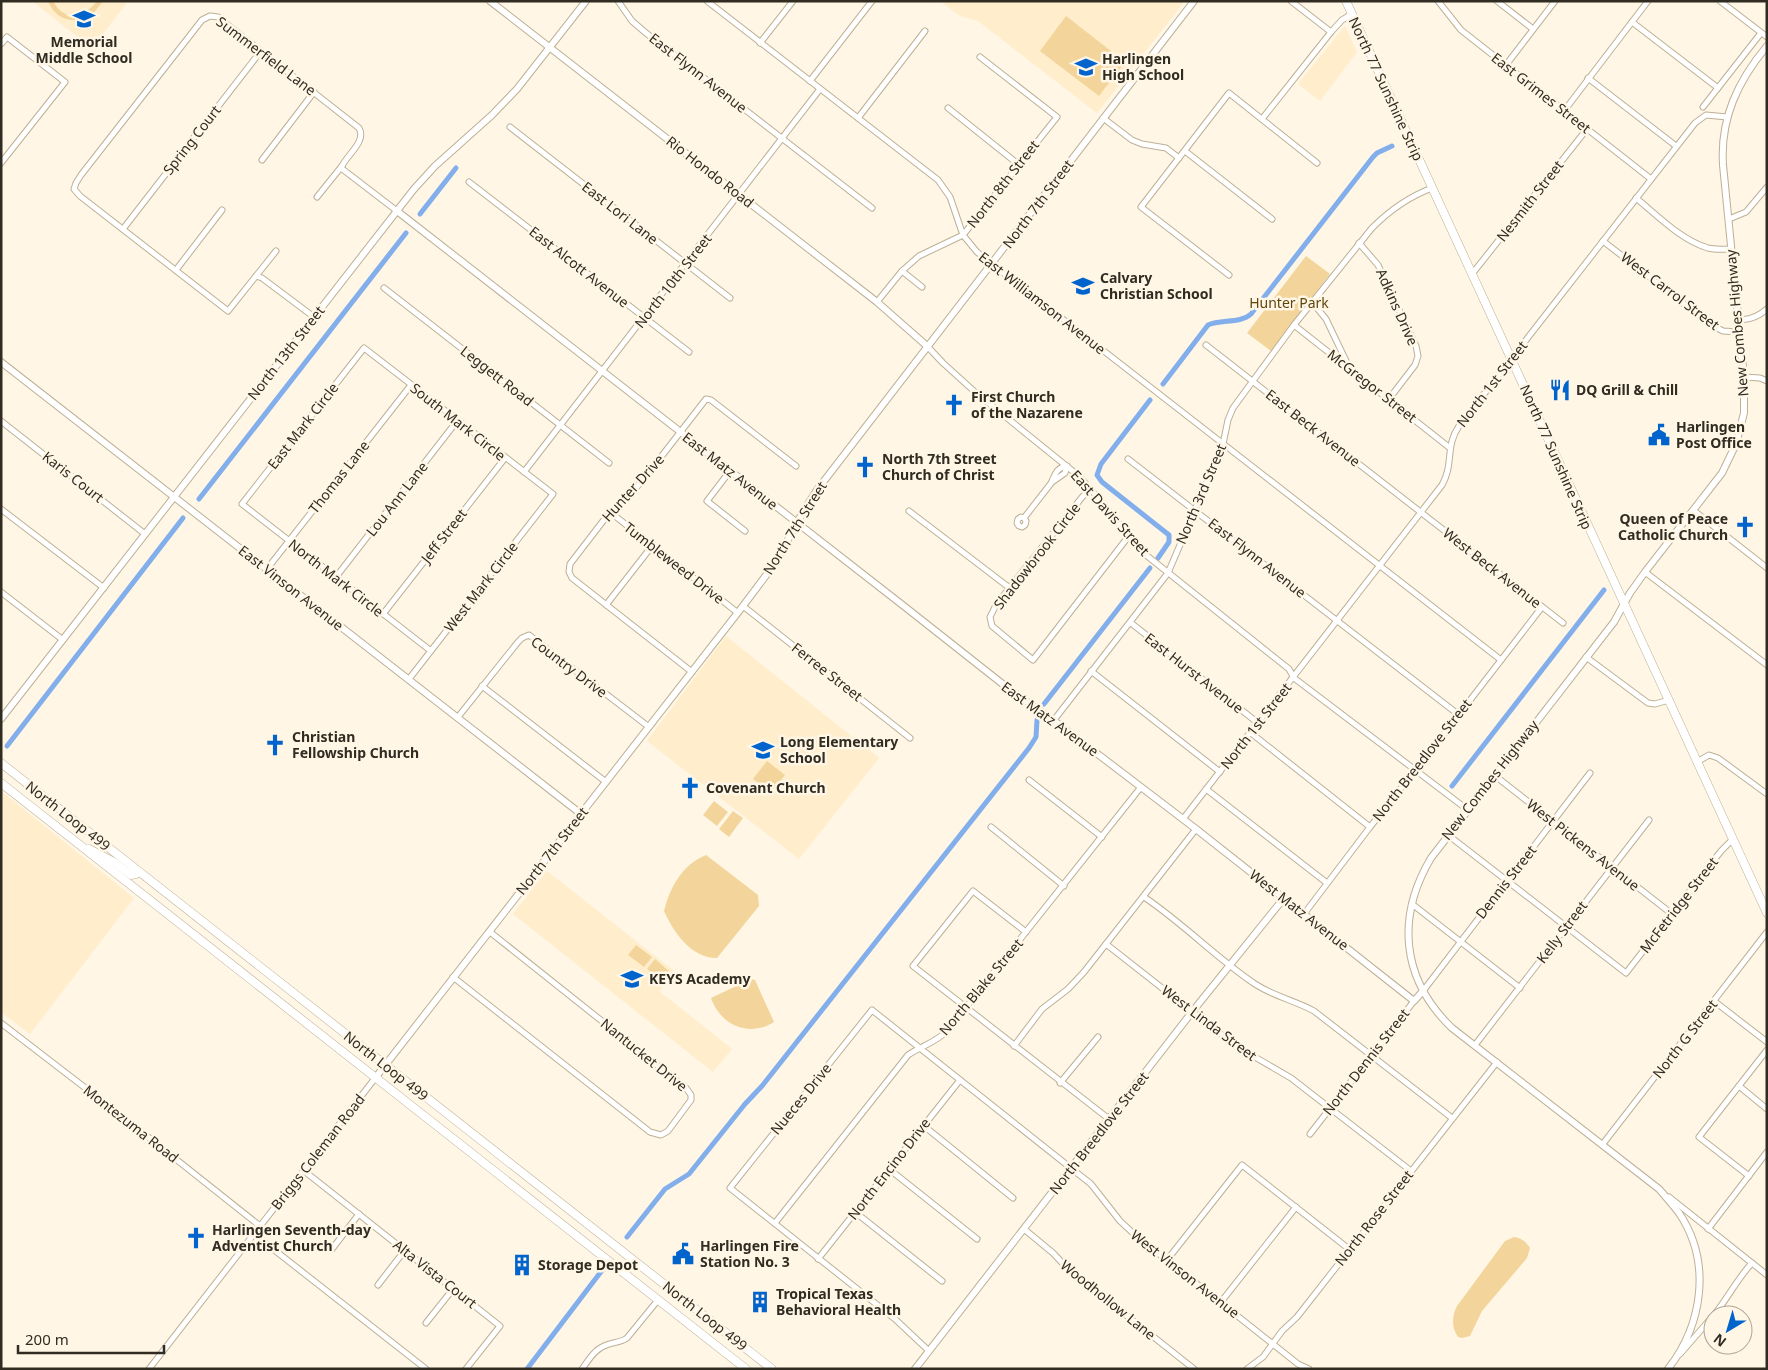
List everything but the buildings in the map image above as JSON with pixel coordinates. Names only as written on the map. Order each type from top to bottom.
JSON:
[{"type":"main road","name":"North 77 Sunshine Strip","points":[[1346,1],[1767,913]]},
{"type":"main road","name":"North Loop 499","points":[[1,763],[772,1369]]},
{"type":"main road","name":"North Loop 499","points":[[1,783],[746,1369]]},
{"type":"main road","points":[[82,847],[105,856],[131,875],[136,874],[138,871]]},
{"type":"main road","points":[[658,1300],[668,1288]]},
{"type":"street","name":"Rio Hondo Road","points":[[490,1],[877,302],[927,346]]},
{"type":"street","name":"North 13th Street","points":[[1,719],[396,211],[435,166],[517,89],[586,1]]},
{"type":"street","name":"East Flynn Avenue","points":[[618,1],[632,21],[646,33],[872,208]]},
{"type":"street","points":[[760,43],[793,1]]},
{"type":"street","points":[[810,81],[872,1]]},
{"type":"street","name":"North 7th Street","points":[[376,1077],[743,606],[776,562],[817,490],[1194,1]]},
{"type":"street","points":[[1291,1],[1331,32]]},
{"type":"street","name":"East Grimes Street","points":[[1438,1],[1461,30],[1651,178]]},
{"type":"street","points":[[1497,1],[1533,29]]},
{"type":"street","points":[[1506,65],[1555,1]]},
{"type":"street","points":[[1564,111],[1648,1]]},
{"type":"street","points":[[1720,1],[1767,37]]},
{"type":"street","name":"East Williamson Avenue","points":[[710,2],[760,43],[938,180],[950,196],[963,235],[977,252],[1501,660]]},
{"type":"street","points":[[1262,120],[1331,32],[1342,20],[1352,14]]},
{"type":"street","name":"Summerfield Lane","points":[[123,229],[77,194],[74,186],[202,20],[210,16],[218,18],[356,124],[361,131],[360,140],[342,166]]},
{"type":"street","points":[[1632,22],[1718,88]]},
{"type":"street","points":[[858,118],[925,31]]},
{"type":"street","points":[[1703,107],[1760,33]]},
{"type":"street","points":[[1,44],[7,37],[65,82],[1,163]]},
{"type":"street","points":[[1727,117],[1736,92],[1767,46]]},
{"type":"street","name":"Spring Court","points":[[123,229],[261,51]]},
{"type":"street","name":"North 8th Street","points":[[877,302],[902,271],[920,256],[963,235],[1057,117],[980,57]]},
{"type":"street","points":[[1588,78],[1676,146]]},
{"type":"street","name":"North 10th Street","points":[[524,472],[740,195],[820,89]]},
{"type":"street","points":[[262,160],[314,92]]},
{"type":"street","points":[[1229,275],[1141,207],[1229,93],[1317,163]]},
{"type":"street","points":[[948,108],[1018,164]]},
{"type":"street","name":"North 1st Street","points":[[1183,819],[1294,678],[1446,478],[1450,465],[1450,448],[1454,433],[1651,178],[1701,117],[1713,115],[1727,117]]},
{"type":"street","name":"New Combes Highway","points":[[1668,1369],[1677,1358],[1688,1337],[1695,1318],[1700,1293],[1699,1266],[1694,1242],[1680,1215],[1659,1189],[1443,1020],[1423,991],[1414,970],[1408,944],[1408,926],[1415,890],[1422,873],[1494,775],[1614,622],[1645,572],[1722,473],[1736,444],[1744,413],[1744,377],[1722,157],[1727,117]]},
{"type":"street","points":[[1103,118],[1132,140],[1142,144],[1166,148],[1180,158]]},
{"type":"street","name":"East Lori Lane","points":[[510,127],[730,298]]},
{"type":"street","name":"Nesmith Street","points":[[1472,274],[1587,129]]},
{"type":"street","points":[[1185,151],[1272,219]]},
{"type":"street","points":[[317,197],[342,166],[344,170],[396,211]]},
{"type":"street","name":"East Alcott Avenue","points":[[469,182],[689,352]]},
{"type":"street","points":[[1729,220],[1746,212],[1767,187]]},
{"type":"street","name":"North 3rd Street","points":[[1054,720],[1168,573],[1223,444],[1231,412],[1253,381],[1294,325],[1359,243],[1386,214],[1415,195],[1432,188]]},
{"type":"street","points":[[1636,198],[1688,239],[1708,248],[1718,250],[1731,249]]},
{"type":"street","points":[[176,270],[222,210]]},
{"type":"street","name":"East Matz Avenue","points":[[396,211],[1009,689],[1054,720],[1183,819]]},
{"type":"street","points":[[123,229],[228,311],[276,251]]},
{"type":"street","name":"West Carrol Street","points":[[1603,241],[1712,325],[1723,331],[1739,332]]},
{"type":"street","name":"Adkins Drive","points":[[1359,243],[1378,264],[1416,346],[1418,356],[1412,370],[1389,399]]},
{"type":"street","points":[[902,271],[922,288]]},
{"type":"street","points":[[256,276],[262,278],[314,318]]},
{"type":"street","name":"Leggett Road","points":[[384,288],[609,463]]},
{"type":"street","points":[[1312,302],[1326,319],[1349,368]]},
{"type":"street","points":[[1738,319],[1754,317],[1767,309]]},
{"type":"street","name":"McGregor Street","points":[[1294,325],[1450,448]]},
{"type":"street","name":"East Davis Street","points":[[927,346],[975,392],[1067,466],[1091,490],[1146,555],[1289,669],[1294,678],[1468,810]]},
{"type":"street","name":"East Beck Avenue","points":[[1206,346],[1420,512]]},
{"type":"street","name":"South Mark Circle","points":[[364,348],[457,422],[553,494]]},
{"type":"street","name":"East Mark Circle","points":[[242,504],[364,348]]},
{"type":"street","name":"East Vinson Avenue","points":[[1,362],[581,814]]},
{"type":"street","points":[[1744,377],[1760,378],[1767,382]]},
{"type":"street","name":"Thomas Lane","points":[[267,569],[411,385]]},
{"type":"street","name":"Hunter Drive","points":[[606,605],[572,578],[569,572],[570,564],[610,512],[638,486],[704,401],[709,399],[796,466]]},
{"type":"street","name":"Karis Court","points":[[1,421],[146,534]]},
{"type":"street","name":"Lou Ann Lane","points":[[336,577],[457,422]]},
{"type":"street","name":"Jeff Street","points":[[383,614],[505,458]]},
{"type":"street","name":"East Flynn Avenue","points":[[1128,459],[1459,715]]},
{"type":"street","points":[[1024,518],[1052,482],[1056,471],[1067,466]]},
{"type":"street","points":[[730,471],[707,501],[745,531]]},
{"type":"street","name":"Shadowbrook Circle","points":[[1091,490],[1083,496],[1010,589],[994,610],[990,617],[990,622],[1000,634],[1033,660],[1128,536]]},
{"type":"street","name":"West Mark Circle","points":[[409,679],[553,494]]},
{"type":"street","name":"North Mark Circle","points":[[242,504],[430,651]]},
{"type":"street","points":[[1,510],[104,588]]},
{"type":"street","points":[[1693,510],[1767,568]]},
{"type":"street","points":[[909,511],[1010,589]]},
{"type":"street","name":"Tumbleweed Drive","points":[[610,512],[738,612]]},
{"type":"street","name":"West Beck Avenue","points":[[1420,512],[1563,624]]},
{"type":"street","points":[[652,546],[606,605],[692,672]]},
{"type":"street","points":[[1645,572],[1767,665]]},
{"type":"street","points":[[1,592],[63,640]]},
{"type":"street","name":"Ferree Street","points":[[743,606],[910,738]]},
{"type":"street","name":"North Breedlove Street","points":[[1304,914],[1370,826],[1542,607]]},
{"type":"street","name":"East Hurst Avenue","points":[[1130,623],[1258,723]]},
{"type":"street","name":"Country Drive","points":[[458,717],[518,642],[529,635],[648,727]]},
{"type":"street","points":[[1586,657],[1648,703],[1655,704],[1669,700]]},
{"type":"street","points":[[1091,671],[1220,772]]},
{"type":"street","points":[[482,686],[606,782]]},
{"type":"street","points":[[1250,732],[1370,826]]},
{"type":"street","points":[[1697,762],[1710,756],[1718,758],[1767,794]]},
{"type":"street","name":"Dennis Street","points":[[1423,991],[1590,773]]},
{"type":"street","name":"West Pickens Avenue","points":[[1494,775],[1672,914]]},
{"type":"street","points":[[1029,780],[1102,837]]},
{"type":"street","name":"North Blake Street","points":[[775,1223],[908,1054],[942,1036],[966,1008],[1141,787]]},
{"type":"street","points":[[1206,790],[1327,883]]},
{"type":"street","name":"West Matz Avenue","points":[[1183,819],[1414,1001]]},
{"type":"street","name":"Kelly Street","points":[[1475,1045],[1650,820]]},
{"type":"street","points":[[991,827],[1064,886]]},
{"type":"street","points":[[1014,1046],[1042,1009],[1077,981],[1196,830]]},
{"type":"street","points":[[1448,836],[1507,880],[1566,928]]},
{"type":"street","name":"McFetridge Street","points":[[1566,928],[1626,973],[1721,851],[1733,839]]},
{"type":"street","points":[[1026,932],[973,890],[913,966],[1060,1083],[1109,1119]]},
{"type":"street","points":[[1144,897],[1270,994],[1314,1011],[1452,1118]]},
{"type":"street","name":"North Breedlove Street","points":[[915,1369],[1192,1012],[1284,898]]},
{"type":"street","points":[[1412,904],[1520,988]]},
{"type":"street","name":"Nantucket Drive","points":[[453,977],[650,1132],[661,1136],[668,1131],[691,1100],[691,1095],[686,1088],[490,932]]},
{"type":"street","name":"North G Street","points":[[1602,1145],[1767,932]]},
{"type":"street","name":"West Linda Street","points":[[1106,944],[1244,1052],[1283,1073],[1411,1171]]},
{"type":"street","name":"North Dennis Street","points":[[1310,1134],[1423,991]]},
{"type":"street","points":[[1714,1001],[1767,1042]]},
{"type":"street","name":"West Vinson Avenue","points":[[872,1010],[1095,1188],[1125,1226],[1298,1364],[1309,1369]]},
{"type":"street","name":"Nueces Drive","points":[[775,1223],[730,1188],[872,1010]]},
{"type":"street","name":"Montezuma Road","points":[[1,1022],[260,1226]]},
{"type":"street","points":[[1060,1083],[1098,1037]]},
{"type":"street","points":[[1749,1176],[1699,1137],[1767,1050]]},
{"type":"street","name":"North Rose Street","points":[[1247,1369],[1263,1356],[1272,1343],[1297,1316],[1497,1062]]},
{"type":"street","name":"Briggs Coleman Road","points":[[149,1369],[376,1077]]},
{"type":"street","name":"North Encino Drive","points":[[818,1259],[960,1080]]},
{"type":"street","points":[[1739,1086],[1767,1109]]},
{"type":"street","points":[[924,1126],[1014,1198]]},
{"type":"street","points":[[1708,1229],[1767,1152]]},
{"type":"street","points":[[1167,1260],[1242,1165],[1349,1249]]},
{"type":"street","points":[[889,1169],[977,1239]]},
{"type":"street","name":"Alta Vista Court","points":[[303,1170],[500,1326],[466,1369]]},
{"type":"street","points":[[1659,1189],[1767,1275]]},
{"type":"street","points":[[1221,1302],[1296,1207]]},
{"type":"street","points":[[855,1212],[942,1281]]},
{"type":"street","points":[[332,1249],[359,1214]]},
{"type":"street","points":[[775,1223],[895,1319],[929,1351]]},
{"type":"street","name":"Woodhollow Lane","points":[[1024,1229],[1083,1281],[1194,1369]]},
{"type":"street","points":[[254,1234],[426,1369]]},
{"type":"street","points":[[378,1285],[405,1250]]},
{"type":"street","points":[[1722,1305],[1739,1276],[1752,1263]]},
{"type":"street","points":[[426,1323],[453,1288]]},
{"type":"street","points":[[582,1369],[597,1350],[622,1342],[627,1338],[658,1300]]},
{"type":"street","points":[[1677,1358],[1703,1328]]},
{"type":"shaded area","name":"Memorial Middle School","points":[[32,1],[128,1],[92,48]]},
{"type":"shaded area","name":"Harlingen High School","points":[[940,1],[1185,1],[1097,113],[978,21],[960,16]]},
{"type":"shaded area","points":[[1345,26],[1357,52],[1320,101],[1298,84]]},
{"type":"shaded area","name":"Long Elementary School","points":[[726,636],[879,758],[799,859],[647,741]]},
{"type":"shaded area","points":[[1,791],[134,898],[30,1034],[1,1012]]},
{"type":"shaded area","name":"KEYS Academy","points":[[547,871],[674,971],[659,991],[732,1049],[713,1072],[513,914]]},
{"type":"green space","points":[[48,1],[53,1],[63,13],[75,16],[92,7],[97,1],[103,1],[83,27],[79,25],[82,19],[71,20],[62,17],[54,11]]},
{"type":"green space","points":[[1066,16],[1125,62],[1099,96],[1040,51]]},
{"type":"green space","name":"Hunter Park","points":[[1306,256],[1330,274],[1271,351],[1247,333]]},
{"type":"green space","points":[[767,761],[785,775],[771,792],[753,779]]},
{"type":"green space","points":[[714,801],[728,812],[717,826],[703,815]]},
{"type":"green space","points":[[733,811],[743,818],[729,837],[719,829]]},
{"type":"green space","points":[[706,855],[758,895],[759,906],[717,958],[699,954],[684,943],[664,911],[678,878],[690,865]]},
{"type":"green space","points":[[636,945],[652,957],[644,967],[628,955]]},
{"type":"green space","points":[[655,959],[670,972],[662,981],[647,969]]},
{"type":"green space","points":[[751,979],[755,980],[774,1022],[764,1027],[745,1029],[728,1022],[715,1007],[711,998]]},
{"type":"green space","points":[[1514,1237],[1524,1241],[1530,1248],[1527,1258],[1482,1311],[1470,1336],[1458,1337],[1453,1321],[1457,1306],[1505,1241]]},
{"type":"waterway","points":[[1163,384],[1208,325],[1241,319],[1251,314],[1373,157],[1392,146]]},
{"type":"waterway","points":[[420,214],[456,168]]},
{"type":"waterway","points":[[199,499],[406,233]]},
{"type":"waterway","points":[[1150,400],[1101,464],[1097,475],[1102,482],[1169,535],[1169,542],[1158,558]]},
{"type":"waterway","points":[[7,746],[183,518]]},
{"type":"waterway","points":[[1044,704],[1150,568]]},
{"type":"waterway","points":[[1452,786],[1604,590]]},
{"type":"waterway","points":[[627,1237],[665,1189],[689,1174],[745,1104],[762,1086],[1029,748],[1036,737],[1037,720]]},
{"type":"waterway","points":[[527,1369],[603,1269]]},
{"type":"place","name":"Memorial Middle School","points":[[84,19]]},
{"type":"place","name":"Harlingen High School","points":[[1086,67]]},
{"type":"place","name":"Calvary Christian School","points":[[1083,286]]},
{"type":"place","name":"DQ Grill & Chill","points":[[1560,390]]},
{"type":"place","name":"First Church of the Nazarene","points":[[954,405]]},
{"type":"place","name":"Harlingen Post Office","points":[[1659,435]]},
{"type":"place","name":"North 7th Street Church of Christ","points":[[865,467]]},
{"type":"place","name":"Queen of Peace Catholic Church","points":[[1745,527]]},
{"type":"place","name":"Christian Fellowship Church","points":[[275,745]]},
{"type":"place","name":"Long Elementary School","points":[[763,750]]},
{"type":"place","name":"Covenant Church","points":[[690,788]]},
{"type":"place","name":"KEYS Academy","points":[[632,979]]},
{"type":"place","name":"Harlingen Seventh-day Adventist Church","points":[[196,1238]]},
{"type":"place","name":"Harlingen Fire Station No. 3","points":[[683,1254]]},
{"type":"place","name":"Storage Depot","points":[[522,1265]]},
{"type":"place","name":"Tropical Texas Behavioral Health","points":[[760,1302]]}]
